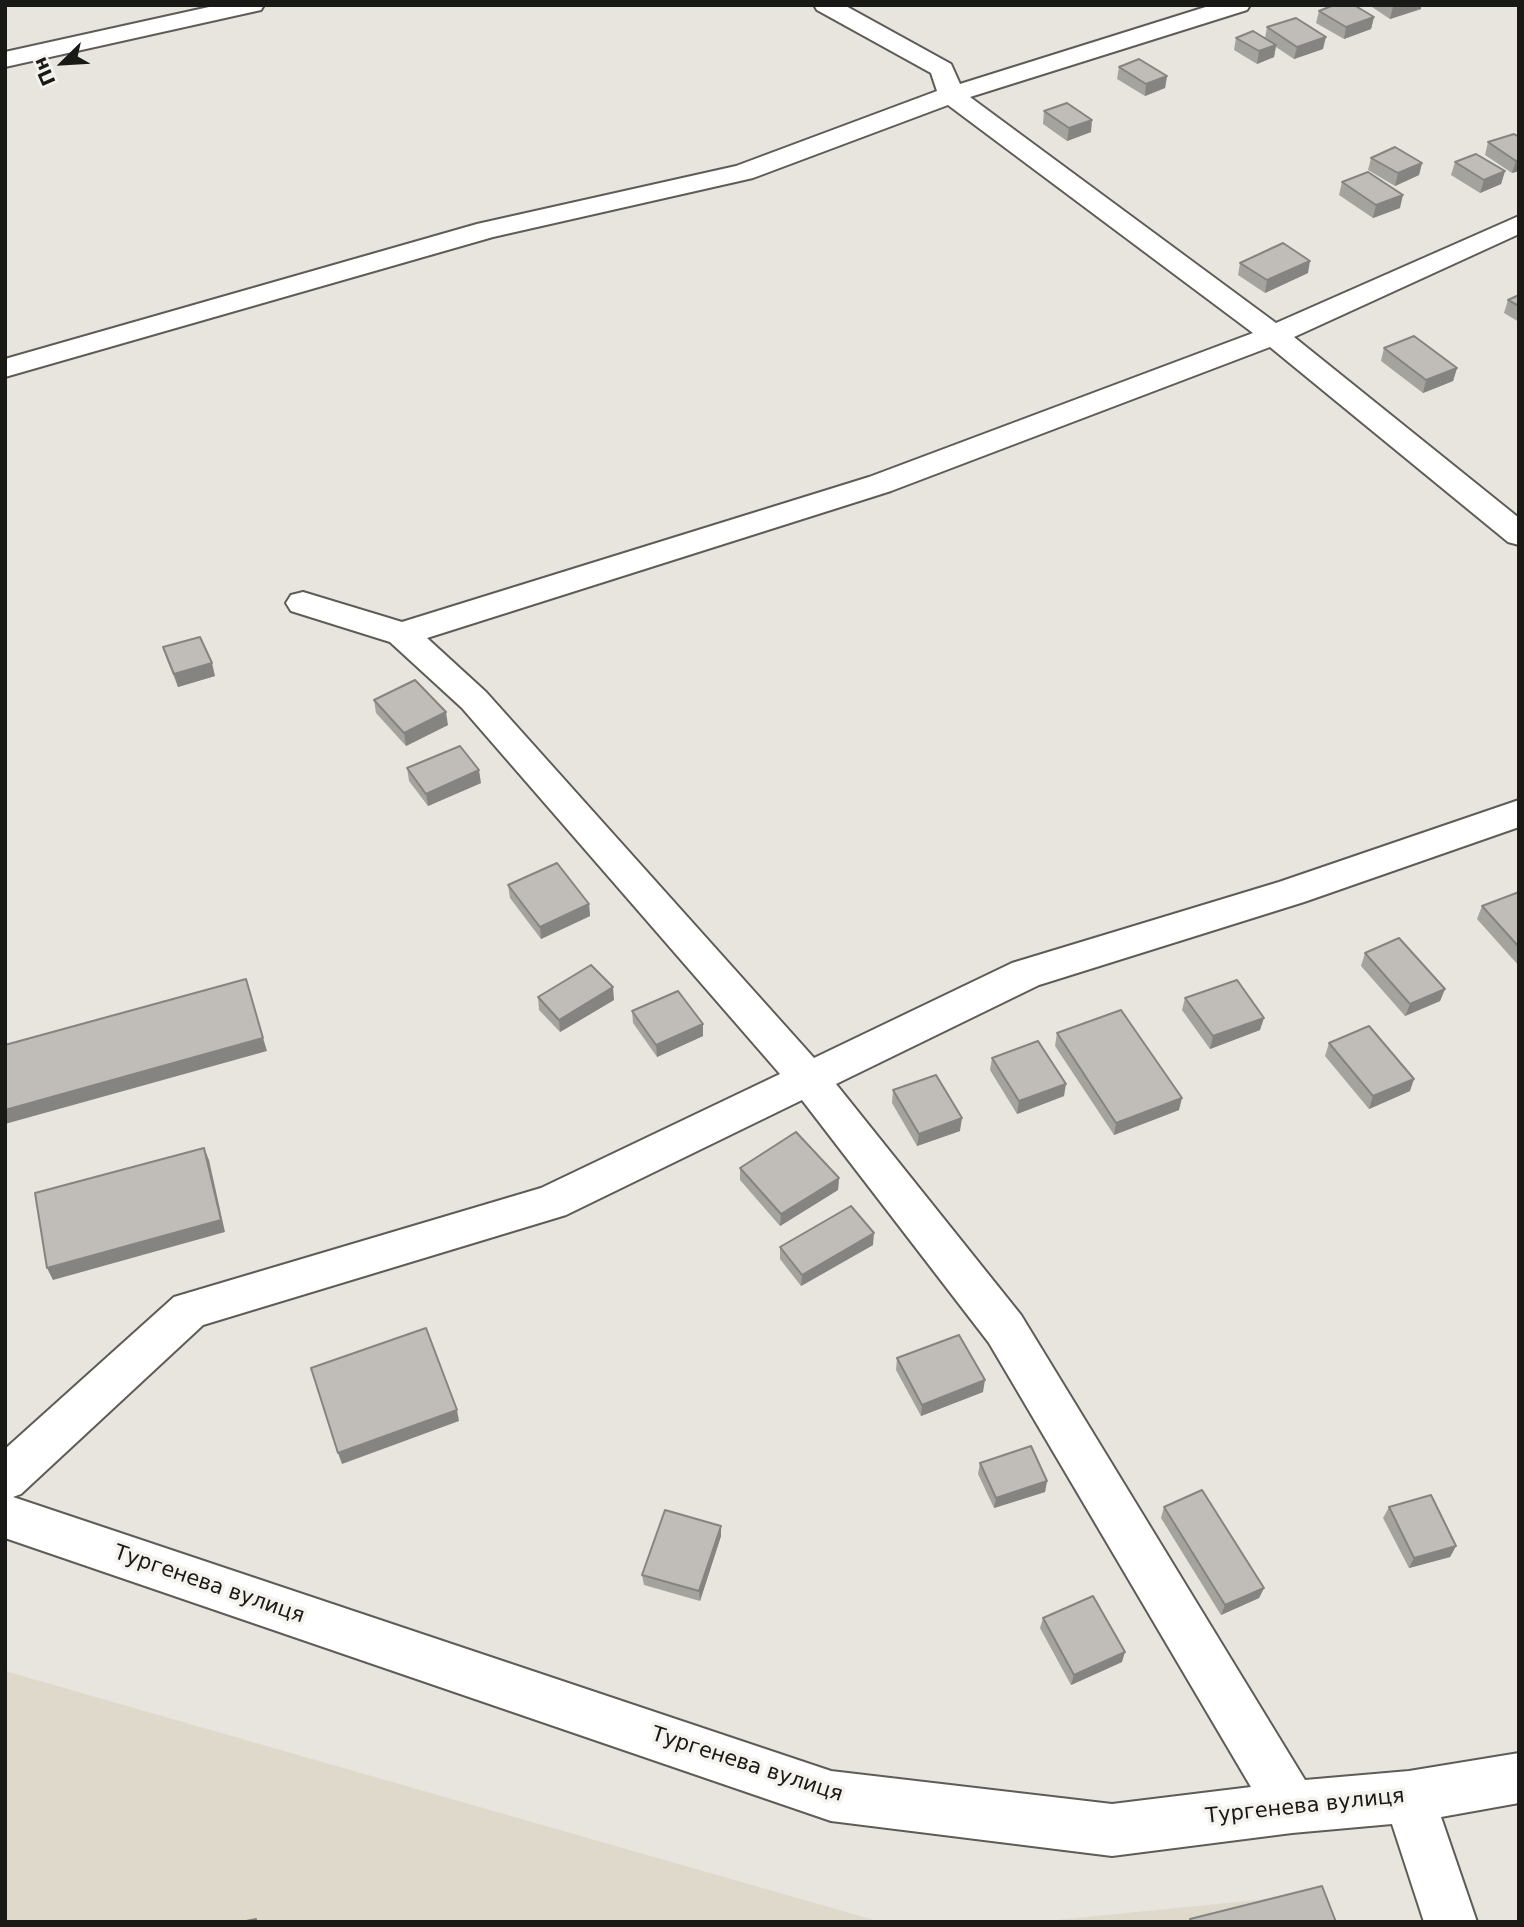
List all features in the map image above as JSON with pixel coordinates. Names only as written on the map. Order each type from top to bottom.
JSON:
[{"type":"street","points":[[5,60],[252,5]]},
{"type":"street","points":[[826,5],[942,69],[951,95],[1274,335],[1519,534]]},
{"type":"street","points":[[5,368],[487,230],[744,172],[951,95],[1238,5]]},
{"type":"street","points":[[402,634],[880,484],[1274,335],[1519,224]]},
{"type":"street","points":[[303,603],[402,634],[474,700],[809,1080],[1005,1328],[1292,1807]]},
{"type":"street","points":[[5,1479],[189,1310],[551,1203],[1026,974],[1291,892],[1519,813]]},
{"type":"street","name":"Тургенева вулиця","points":[[5,1516],[831,1796],[1112,1830],[1292,1807],[1409,1797],[1519,1778]]},
{"type":"street","points":[[1409,1797],[1451,1922]]},
{"type":"shaded area","points":[[5,1671],[881,1922],[5,1922]]},
{"type":"shaded area","points":[[1317,1894],[1328,1922],[1036,1922]]},
{"type":"building","points":[[1334,5],[1354,5],[1374,17],[1346,27],[1319,11]]},
{"type":"building","points":[[1296,18],[1326,37],[1297,47],[1267,27]]},
{"type":"building","points":[[1253,31],[1276,45],[1259,51],[1236,38]]},
{"type":"building","points":[[1139,59],[1167,76],[1146,84],[1119,67]]},
{"type":"building","points":[[1067,103],[1092,120],[1069,128],[1044,111]]},
{"type":"building","points":[[1514,134],[1519,137],[1519,160],[1516,161],[1488,142]]},
{"type":"building","points":[[1395,147],[1422,163],[1398,173],[1371,158]]},
{"type":"building","points":[[1476,154],[1505,171],[1484,180],[1455,162]]},
{"type":"building","points":[[1368,172],[1403,195],[1376,205],[1342,182]]},
{"type":"building","points":[[1283,243],[1310,261],[1267,280],[1240,263]]},
{"type":"building","points":[[1519,295],[1519,306],[1508,300]]},
{"type":"building","points":[[1414,336],[1457,368],[1426,380],[1384,348]]},
{"type":"building","points":[[200,637],[212,663],[174,674],[163,647]]},
{"type":"building","points":[[415,680],[446,712],[404,733],[374,700]]},
{"type":"building","points":[[460,746],[479,770],[426,794],[407,768]]},
{"type":"building","points":[[557,863],[589,904],[540,927],[508,885]]},
{"type":"building","points":[[1519,892],[1519,947],[1482,906]]},
{"type":"building","points":[[1399,938],[1445,989],[1410,1004],[1365,953]]},
{"type":"building","points":[[591,965],[613,987],[559,1020],[538,997]]},
{"type":"building","points":[[246,979],[263,1038],[5,1110],[5,1045]]},
{"type":"building","points":[[1237,980],[1264,1018],[1213,1036],[1185,998]]},
{"type":"building","points":[[678,991],[703,1024],[656,1045],[632,1011]]},
{"type":"building","points":[[1121,1010],[1182,1098],[1116,1123],[1057,1033]]},
{"type":"building","points":[[1369,1026],[1414,1079],[1373,1096],[1329,1043]]},
{"type":"building","points":[[1038,1041],[1066,1084],[1019,1101],[992,1058]]},
{"type":"building","points":[[936,1075],[962,1118],[919,1134],[893,1090]]},
{"type":"building","points":[[796,1132],[839,1178],[781,1214],[740,1168]]},
{"type":"building","points":[[204,1148],[221,1220],[47,1268],[35,1193]]},
{"type":"building","points":[[851,1206],[874,1233],[802,1275],[780,1247]]},
{"type":"building","points":[[426,1328],[457,1410],[338,1453],[311,1368]]},
{"type":"building","points":[[959,1335],[985,1380],[922,1405],[897,1358]]},
{"type":"building","points":[[1031,1446],[1047,1481],[996,1498],[980,1463]]},
{"type":"building","points":[[1202,1490],[1264,1588],[1225,1605],[1164,1507]]},
{"type":"building","points":[[1431,1495],[1456,1546],[1414,1558],[1389,1507]]},
{"type":"building","points":[[665,1510],[721,1526],[699,1591],[642,1575]]},
{"type":"building","points":[[1093,1596],[1125,1652],[1074,1675],[1043,1618]]},
{"type":"building","points":[[1322,1886],[1336,1922],[1191,1922],[1190,1919]]}]
